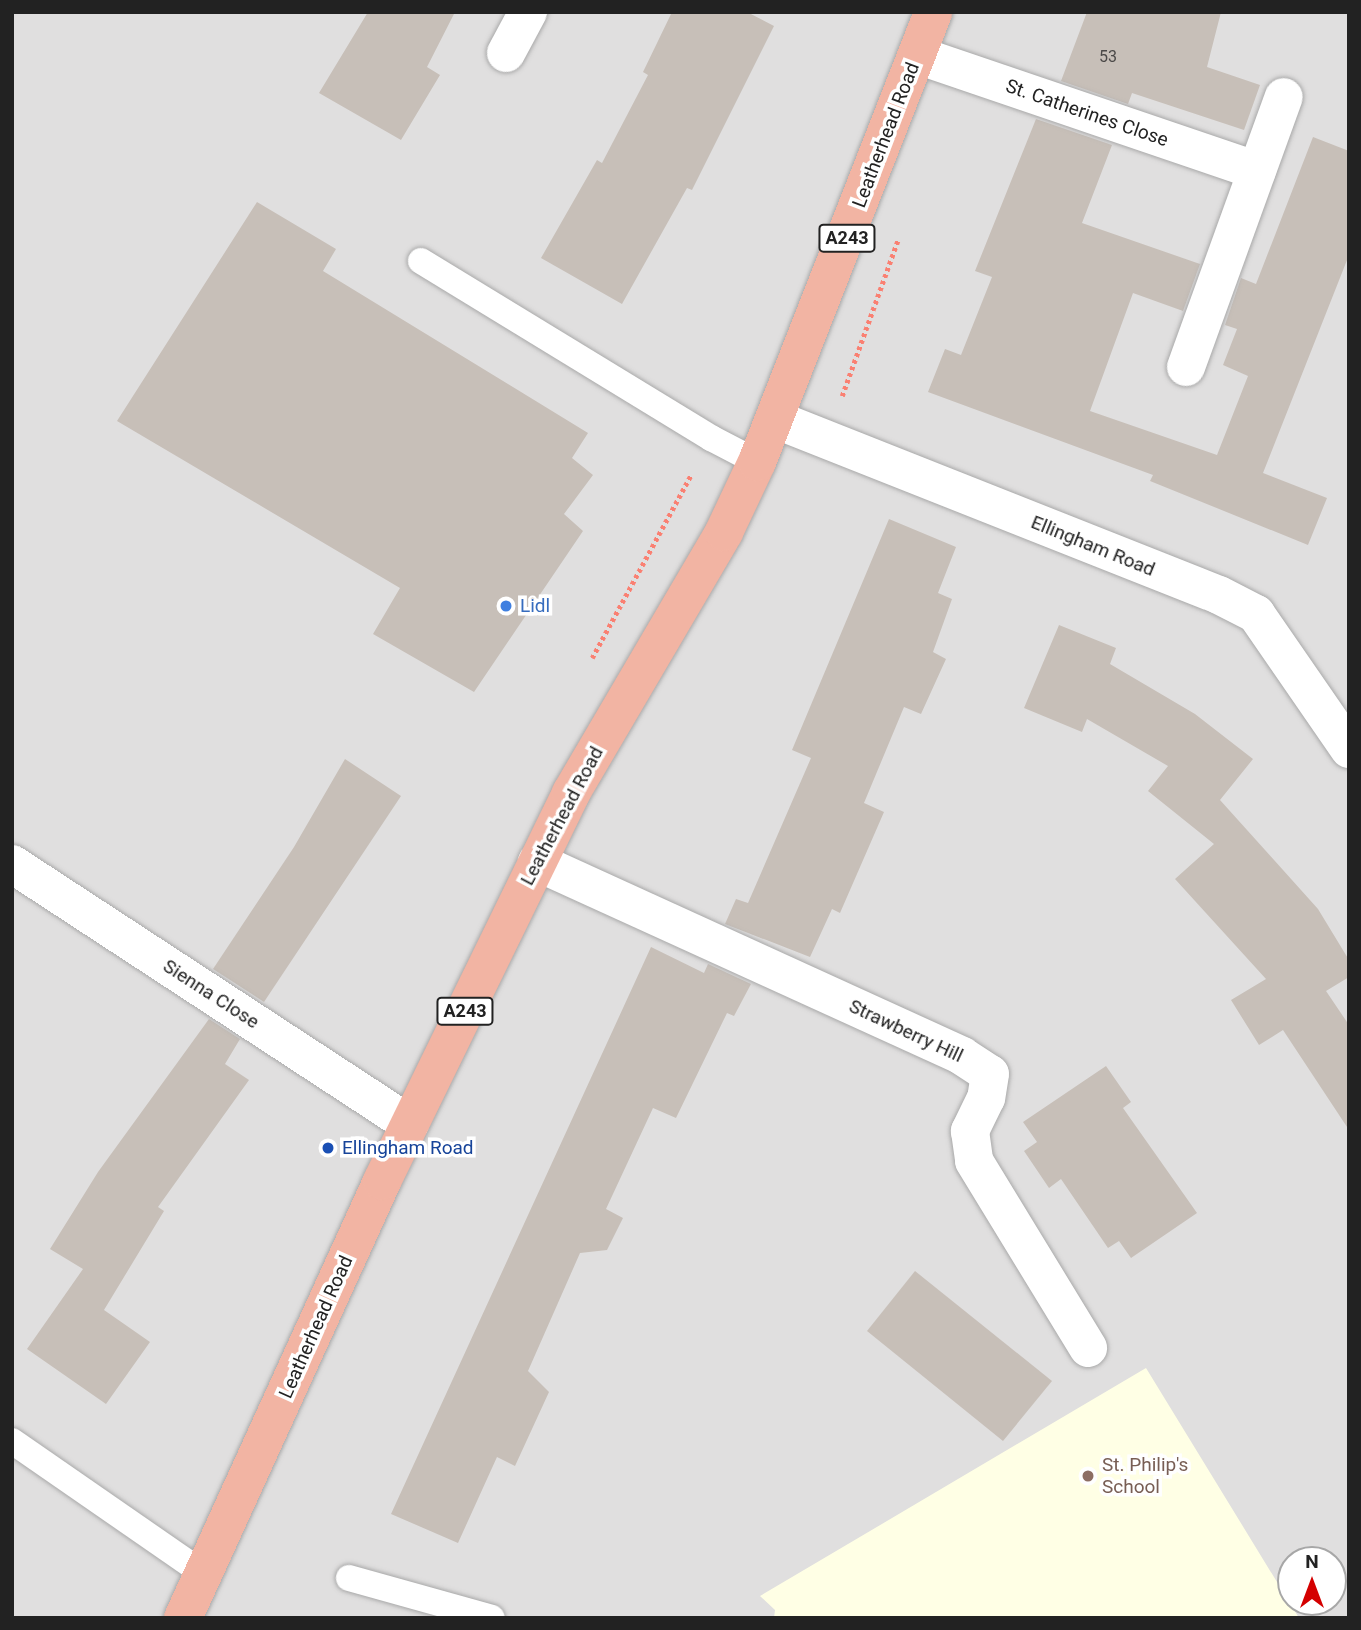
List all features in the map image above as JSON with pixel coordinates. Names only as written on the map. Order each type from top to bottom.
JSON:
[{"type":"highway","name":"Leatherhead Road","points":[[183,1618],[410,1124],[571,793],[724,531],[757,462],[776,420],[933,12]]},
{"type":"street","points":[[506,53],[528,12]]},
{"type":"street","name":"St. Catherines Close","points":[[916,55],[1257,171]]},
{"type":"street","points":[[1186,367],[1284,97]]},
{"type":"street","name":"Ellingham Road","points":[[776,420],[1219,595],[1256,614],[1349,749]]},
{"type":"street","name":"Strawberry Hill","points":[[537,862],[962,1056],[990,1074],[986,1098],[970,1131],[974,1161],[1088,1348]]},
{"type":"street","name":"Sienna Close","points":[[12,864],[410,1124]]},
{"type":"lane","points":[[421,261],[711,438],[757,462]]},
{"type":"lane","points":[[12,1441],[204,1574]]},
{"type":"lane","points":[[349,1578],[492,1618]]},
{"type":"path","points":[[587,667],[711,438]]},
{"type":"shaded area","points":[[12,12],[1349,12],[1349,1618],[12,1618]]},
{"type":"shaded area","name":"St. Philip's School","points":[[1146,1368],[1277,1582],[1277,1616],[1299,1618],[774,1618],[775,1610],[760,1596]]},
{"type":"building","points":[[368,12],[455,12],[427,67],[440,75],[401,140],[319,93]]},
{"type":"building","points":[[672,12],[747,12],[774,26],[692,190],[687,188],[622,304],[541,258],[597,160],[602,163],[648,75],[643,72]]},
{"type":"building","points":[[1087,12],[1221,12],[1207,67],[1260,85],[1244,130],[1132,93],[1128,104],[1061,81]]},
{"type":"building","points":[[1036,119],[1112,145],[1082,223],[1200,264],[1183,311],[1133,293],[1090,411],[1217,455],[1248,376],[1223,365],[1237,329],[1225,325],[1241,278],[1256,284],[1313,137],[1349,151],[1349,255],[1263,473],[1327,498],[1308,545],[1150,481],[1153,475],[928,392],[945,349],[961,355],[992,277],[975,271]]},
{"type":"building","points":[[257,202],[336,249],[323,271],[588,433],[572,458],[593,475],[564,514],[583,531],[474,692],[373,634],[400,588],[117,421]]},
{"type":"building","points":[[889,519],[956,547],[938,593],[952,599],[933,652],[946,659],[921,714],[904,707],[864,803],[884,812],[840,913],[832,909],[810,957],[725,924],[736,899],[748,903],[811,758],[792,750]]},
{"type":"building","points":[[1059,625],[1116,648],[1110,664],[1195,714],[1253,759],[1220,800],[1318,909],[1349,960],[1349,977],[1326,991],[1349,1025],[1349,1130],[1283,1030],[1259,1045],[1231,1000],[1266,979],[1175,879],[1214,844],[1148,791],[1168,766],[1087,719],[1082,732],[1024,708]]},
{"type":"building","points":[[345,759],[401,796],[264,1002],[213,969],[294,847]]},
{"type":"building","points":[[651,947],[704,973],[708,964],[751,984],[734,1016],[727,1013],[676,1118],[653,1108],[606,1209],[623,1218],[607,1250],[580,1253],[528,1371],[549,1392],[515,1466],[497,1457],[458,1543],[391,1514]]},
{"type":"building","points":[[209,1019],[240,1039],[225,1064],[249,1080],[158,1207],[164,1211],[104,1310],[150,1342],[106,1404],[27,1349],[83,1269],[50,1249],[98,1172]]},
{"type":"building","points":[[1106,1066],[1131,1102],[1123,1108],[1197,1213],[1131,1258],[1119,1241],[1108,1248],[1061,1179],[1049,1188],[1024,1151],[1037,1142],[1023,1122]]},
{"type":"building","points":[[915,1271],[1052,1381],[1003,1441],[867,1331]]},
{"type":"place","name":"Lidl","points":[[506,606]]},
{"type":"place","name":"Ellingham Road","points":[[328,1148]]},
{"type":"place","name":"St. Philip's School","points":[[1088,1476]]}]
